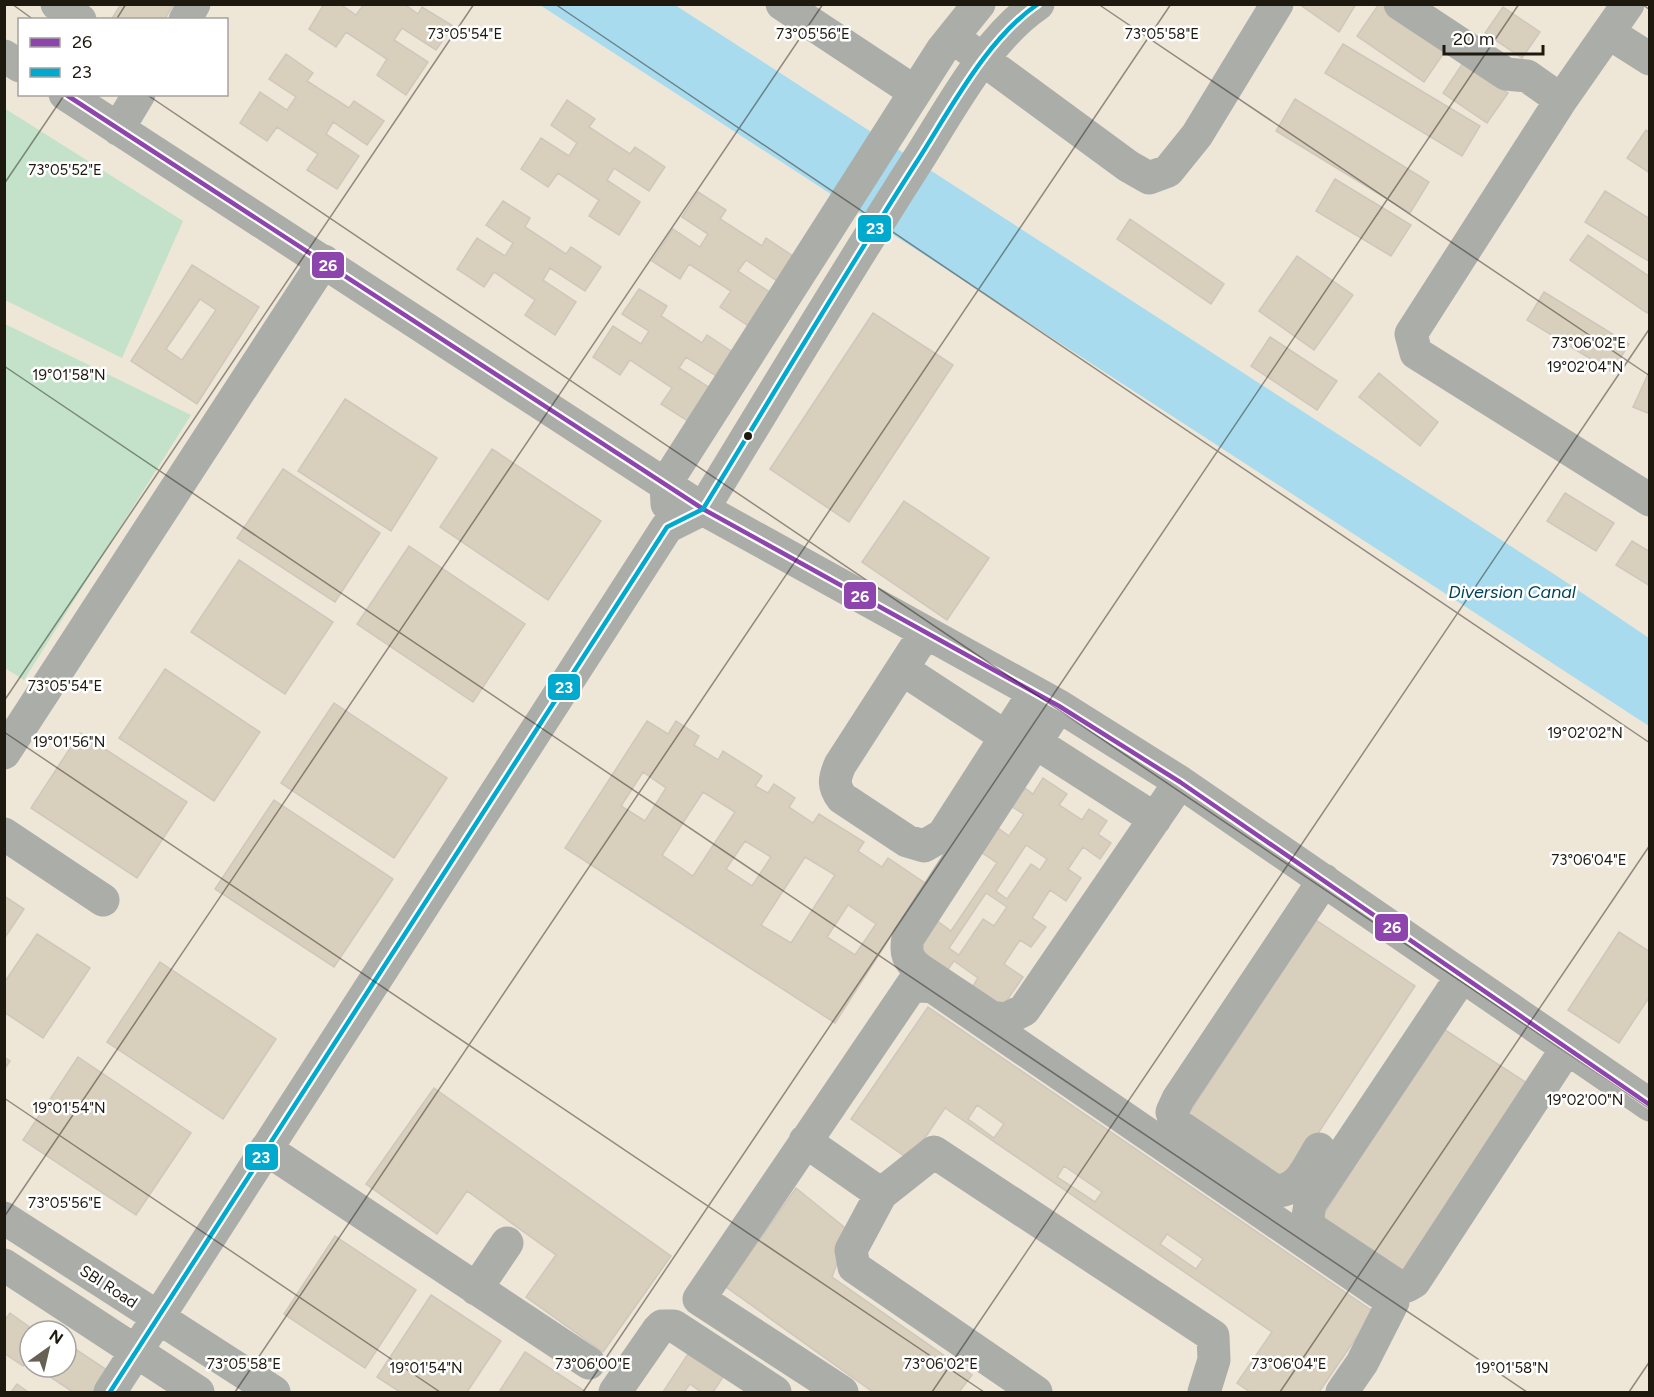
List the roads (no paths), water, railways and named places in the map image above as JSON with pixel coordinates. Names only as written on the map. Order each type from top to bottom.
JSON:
[{"type":"street","points":[[57,4],[77,18]]},
{"type":"street","points":[[186,18],[194,4]]},
{"type":"street","points":[[782,4],[909,101]]},
{"type":"street","points":[[667,527],[666,483],[909,101],[952,37],[978,4]]},
{"type":"street","points":[[110,1392],[667,527],[703,509],[855,259],[935,134],[1003,36],[1038,4]]},
{"type":"street","points":[[952,37],[1128,166],[1149,178],[1168,171],[1197,135],[1277,4]]},
{"type":"street","points":[[1400,4],[1506,74],[1527,76],[1561,100]]},
{"type":"street","points":[[1628,4],[1561,100],[1411,334],[1416,353],[1650,500]]},
{"type":"street","points":[[1609,33],[1650,59]]},
{"type":"street","points":[[4,56],[18,65]]},
{"type":"street","points":[[67,96],[703,509],[1047,700],[1180,782],[1650,1105]]},
{"type":"street","points":[[118,129],[138,96]]},
{"type":"street","points":[[4,753],[324,261]]},
{"type":"street","points":[[925,633],[840,765],[834,778],[835,788],[842,798],[907,841],[924,846],[943,835],[1021,740]]},
{"type":"street","points":[[902,669],[1155,819]]},
{"type":"street","points":[[1047,700],[1021,740],[908,938],[906,950],[910,962],[990,1017],[1006,1019],[1024,1010],[1180,782]]},
{"type":"street","points":[[4,834],[103,900]]},
{"type":"street","points":[[1324,880],[1178,1099],[1172,1112],[1176,1124],[1275,1191],[1286,1191],[1297,1185],[1454,970]]},
{"type":"street","points":[[1454,970],[1310,1204],[1307,1223],[1315,1231],[1395,1284],[1407,1286],[1414,1282],[1567,1048]]},
{"type":"street","points":[[842,1392],[699,1299],[912,985],[933,987],[1393,1302],[1362,1363],[1342,1392]]},
{"type":"street","points":[[805,1141],[881,1194]]},
{"type":"street","points":[[266,1149],[590,1363]]},
{"type":"street","points":[[1036,1392],[854,1267],[850,1250],[881,1194],[934,1152],[1213,1336],[1215,1360],[1204,1392]]},
{"type":"street","name":"SBI Road","points":[[4,1218],[274,1392]]},
{"type":"street","points":[[476,1289],[507,1243]]},
{"type":"street","points":[[4,1265],[198,1392]]},
{"type":"street","points":[[615,1392],[658,1330],[668,1325],[674,1326],[775,1392]]},
{"type":"water","name":"Diversion Canal","points":[[540,5],[675,5],[1557,576],[1649,638],[1649,726]]}]
